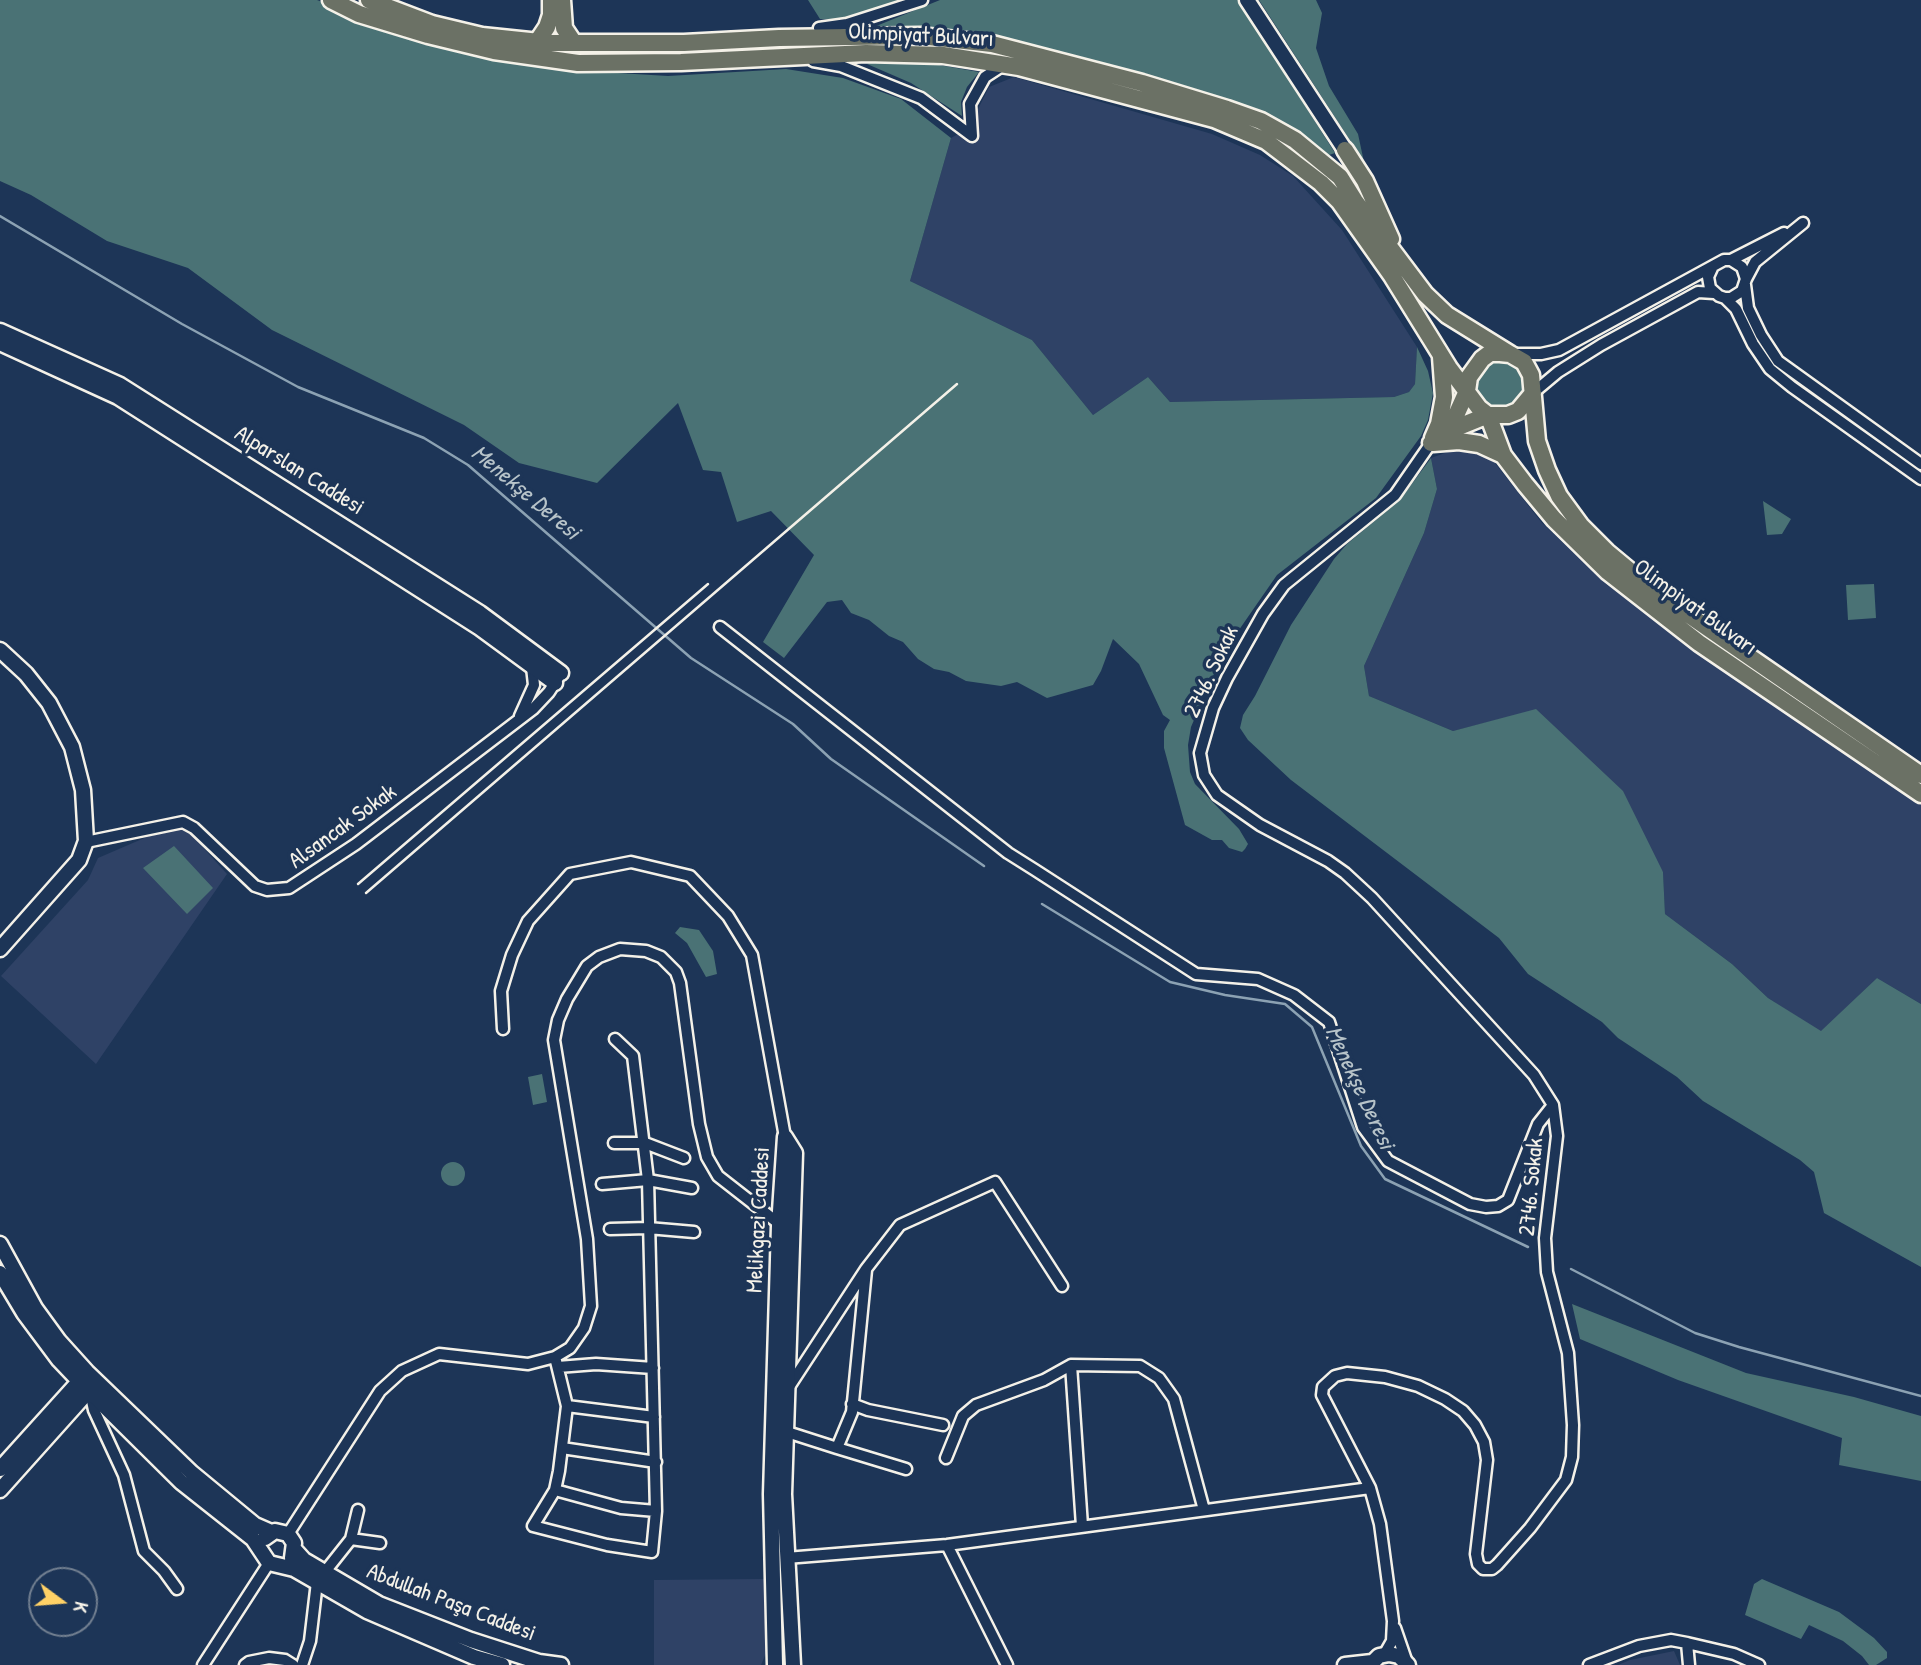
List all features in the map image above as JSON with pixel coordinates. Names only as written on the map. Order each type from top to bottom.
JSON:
[{"type":"main road","name":"Olimpiyat Bulvarı","points":[[331,0],[359,14],[428,35],[494,51],[578,63],[681,62],[866,53],[943,55],[1004,64],[1214,119],[1266,141],[1321,183],[1358,227],[1441,356],[1467,391]]},
{"type":"main road","name":"Olimpiyat Bulvarı","points":[[369,0],[445,27],[482,36],[573,43],[684,43],[779,38],[920,36],[992,44],[1142,83],[1261,121],[1295,140],[1340,177],[1425,294],[1447,315],[1510,354]]},
{"type":"main road","points":[[537,41],[547,27],[551,0]]},
{"type":"main road","points":[[562,0],[564,28],[573,43]]},
{"type":"main road","points":[[1329,167],[1336,166],[1343,160],[1345,150]]},
{"type":"main road","points":[[1345,150],[1358,227]]},
{"type":"main road","points":[[1345,150],[1378,205],[1400,261]]},
{"type":"main road","points":[[1490,353],[1510,354],[1524,362],[1528,368],[1533,393],[1518,411],[1508,415],[1488,415],[1456,428],[1431,443],[1452,422],[1467,391],[1469,377],[1482,359],[1490,353]]},
{"type":"main road","points":[[1431,443],[1442,412],[1444,383],[1441,356]]},
{"type":"main road","points":[[1467,391],[1479,408],[1488,415]]},
{"type":"main road","name":"Olimpiyat Bulvarı","points":[[1533,393],[1537,442],[1547,470],[1559,496],[1581,526],[1606,552],[1654,591],[1921,775]]},
{"type":"main road","name":"Olimpiyat Bulvarı","points":[[1488,415],[1503,455],[1554,519],[1608,572],[1699,643],[1921,794]]},
{"type":"main road","points":[[1431,443],[1459,441],[1479,444],[1503,455]]},
{"type":"street","points":[[819,28],[847,24],[922,0]]},
{"type":"street","points":[[1247,0],[1345,150]]},
{"type":"street","points":[[781,56],[841,66],[883,81],[920,98],[972,136],[970,104],[985,77],[1004,64]]},
{"type":"street","points":[[1510,354],[1541,354],[1559,350],[1718,262],[1731,260],[1803,223],[1755,262],[1737,295],[1725,298]]},
{"type":"street","points":[[1731,260],[1742,267],[1748,308],[1778,361],[1921,464]]},
{"type":"street","points":[[1713,266],[1708,282],[1714,293]]},
{"type":"street","points":[[1533,393],[1558,372],[1601,345],[1699,292],[1714,293],[1725,298],[1736,309],[1753,344],[1770,369],[1921,479]]},
{"type":"street","name":"Alparslan Caddesi","points":[[1,336],[118,397],[480,628],[532,667],[558,678]]},
{"type":"street","name":"Alparslan Caddesi","points":[[1,336],[120,385],[481,613],[558,678]]},
{"type":"street","name":"2746. Sokak","points":[[1393,1621],[1380,1524],[1370,1488],[1322,1395],[1327,1381],[1335,1376],[1348,1373],[1366,1374],[1418,1387],[1445,1399],[1463,1411],[1484,1442],[1487,1460],[1476,1553],[1478,1564],[1483,1569],[1492,1569],[1506,1557],[1566,1480],[1572,1457],[1573,1425],[1568,1353],[1548,1272],[1545,1238],[1556,1145],[1553,1105],[1534,1076],[1360,887],[1328,861],[1260,825],[1217,795],[1200,765],[1199,753],[1213,709],[1246,642],[1284,585],[1395,495],[1431,443]]},
{"type":"street","points":[[720,627],[1008,853],[1196,974],[1258,979],[1294,995],[1329,1022],[1363,1127],[1388,1161],[1471,1204],[1498,1206],[1508,1200],[1538,1124],[1553,1105]]},
{"type":"street","points":[[0,650],[26,674],[49,703],[72,747],[83,790],[86,842],[79,860],[0,949]]},
{"type":"street","points":[[520,717],[534,685],[532,667]]},
{"type":"street","name":"Alsancak Sokak","points":[[86,842],[183,822],[194,828],[255,886],[267,890],[289,888],[367,836],[533,709],[558,678]]},
{"type":"street","points":[[503,1029],[501,991],[512,955],[528,921],[570,874],[631,862],[690,876],[728,916],[752,955],[785,1137]]},
{"type":"street","points":[[556,1362],[584,1328],[591,1306],[591,1286],[587,1239],[554,1040],[558,1020],[567,999],[587,966],[599,957],[620,949],[646,951],[661,957],[676,972],[680,983],[699,1124],[707,1157],[718,1176],[786,1227]]},
{"type":"street","points":[[556,1362],[567,1406],[562,1448],[555,1490],[533,1526],[607,1545],[652,1552],[656,1511],[656,1462],[648,1180],[633,1056],[615,1039]]},
{"type":"street","name":"Melikgazi Caddesi","points":[[775,1665],[771,1506],[781,1390],[786,1227],[795,1153],[785,1137]]},
{"type":"street","points":[[614,1143],[645,1143],[684,1158]]},
{"type":"street","points":[[602,1184],[648,1180],[692,1188]]},
{"type":"street","points":[[781,1390],[900,1225],[995,1182],[1062,1286]]},
{"type":"street","points":[[610,1229],[648,1228],[694,1232]]},
{"type":"street","points":[[0,1244],[35,1308],[88,1381],[181,1482],[253,1539],[269,1563]]},
{"type":"street","points":[[837,1448],[852,1412],[866,1269]]},
{"type":"street","points":[[0,1273],[59,1360],[88,1381],[255,1525],[271,1532],[288,1534],[293,1539],[295,1550],[291,1560],[284,1565],[269,1563]]},
{"type":"street","points":[[288,1534],[380,1391],[402,1371],[439,1354],[528,1364],[556,1362],[653,1368]]},
{"type":"street","points":[[946,1458],[963,1416],[976,1405],[1044,1380],[1070,1365],[1140,1366],[1159,1378],[1174,1399],[1204,1510]]},
{"type":"street","points":[[1070,1365],[1082,1526]]},
{"type":"street","points":[[0,1469],[88,1381]]},
{"type":"street","points":[[0,1490],[88,1381]]},
{"type":"street","points":[[88,1381],[94,1410],[124,1475],[144,1551],[177,1589]]},
{"type":"street","name":"Melikgazi Caddesi","points":[[781,1390],[787,1433],[784,1494],[793,1665]]},
{"type":"street","points":[[852,1404],[868,1410],[943,1425]]},
{"type":"street","points":[[567,1406],[654,1417]]},
{"type":"street","points":[[787,1433],[906,1469]]},
{"type":"street","points":[[562,1448],[656,1462]]},
{"type":"street","points":[[786,1558],[947,1545],[1370,1488]]},
{"type":"street","points":[[555,1490],[621,1508],[656,1511]]},
{"type":"street","points":[[302,1665],[310,1641],[321,1578],[351,1539],[358,1510]]},
{"type":"street","points":[[261,1549],[263,1540],[271,1532]]},
{"type":"street","points":[[351,1539],[380,1543]]},
{"type":"street","points":[[947,1545],[1007,1665]]},
{"type":"street","name":"Abdullah Paşa Caddesi","points":[[295,1550],[321,1578],[367,1611],[474,1657],[502,1665]]},
{"type":"street","points":[[203,1665],[269,1563]]},
{"type":"street","name":"Abdullah Paşa Caddesi","points":[[284,1565],[471,1640],[539,1662],[561,1665]]},
{"type":"street","points":[[1375,1661],[1392,1640],[1393,1621]]},
{"type":"street","points":[[1393,1621],[1408,1664]]},
{"type":"street","points":[[1589,1665],[1639,1646],[1671,1640],[1734,1654],[1759,1665]]},
{"type":"street","points":[[1687,1643],[1689,1665]]},
{"type":"street","points":[[1345,1665],[1375,1661],[1394,1654],[1408,1664]]},
{"type":"street","points":[[245,1665],[269,1658],[285,1660],[293,1665]]},
{"type":"shaded area","points":[[1014,77],[1212,134],[1260,155],[1293,176],[1342,230],[1417,347],[1415,384],[1409,392],[1394,397],[1170,402],[1148,377],[1093,415],[1032,340],[910,281],[951,138],[964,131],[989,87]]},
{"type":"shaded area","points":[[1456,449],[1491,458],[1542,523],[1607,585],[1921,804],[1921,1004],[1877,978],[1821,1032],[1768,998],[1732,964],[1665,914],[1663,872],[1536,710],[1453,731],[1369,696],[1364,666],[1424,533],[1437,489],[1431,458]]},
{"type":"shaded area","points":[[170,827],[189,832],[227,874],[96,1064],[1,976],[88,880],[98,858]]},
{"type":"shaded area","points":[[764,1579],[766,1653],[761,1665],[654,1665],[654,1580]]},
{"type":"shaded area","points":[[1674,1651],[1680,1665],[1618,1665],[1630,1660]]},
{"type":"green space","points":[[0,0],[317,0],[459,53],[552,69],[668,76],[786,69],[843,78],[901,99],[951,138],[910,281],[1032,340],[1093,415],[1148,377],[1170,402],[1394,397],[1409,392],[1415,384],[1417,347],[1428,371],[1433,393],[1428,420],[1421,436],[1376,498],[1277,575],[1223,653],[1191,727],[1188,745],[1190,772],[1195,784],[1239,829],[1248,844],[1245,849],[1242,852],[1229,848],[1222,840],[1212,840],[1185,825],[1164,748],[1164,731],[1170,720],[1163,715],[1139,664],[1113,639],[1093,685],[1047,698],[1017,682],[1001,686],[966,681],[949,672],[934,669],[918,659],[903,642],[889,636],[869,620],[851,613],[842,600],[827,602],[784,658],[763,642],[814,555],[771,511],[737,522],[721,472],[703,470],[678,403],[597,483],[519,463],[464,425],[272,330],[188,268],[107,241],[31,195],[0,181]]},
{"type":"green space","points":[[808,0],[902,0],[883,10],[838,20],[820,19]]},
{"type":"green space","points":[[940,0],[1238,0],[1335,153],[1329,155],[1267,116],[1236,103],[1132,72],[1015,44],[864,31]]},
{"type":"green space","points":[[1259,0],[1316,0],[1322,13],[1316,48],[1329,86],[1358,134],[1364,162]]},
{"type":"green space","points":[[928,63],[979,72],[967,87],[961,102],[962,116],[911,83],[867,64]]},
{"type":"green space","points":[[1501,360],[1518,367],[1525,384],[1518,401],[1501,408],[1484,401],[1477,384],[1484,367]]},
{"type":"green space","points":[[1431,458],[1437,489],[1424,533],[1364,666],[1369,696],[1453,731],[1536,709],[1623,791],[1663,872],[1665,914],[1732,964],[1768,998],[1821,1031],[1877,978],[1921,1004],[1921,1267],[1824,1213],[1814,1172],[1800,1160],[1703,1101],[1677,1077],[1618,1038],[1602,1022],[1528,974],[1499,938],[1291,780],[1248,740],[1240,728],[1243,715],[1291,625],[1334,559],[1347,544],[1400,500]]},
{"type":"green space","points":[[1763,501],[1791,519],[1782,534],[1767,535]]},
{"type":"green space","points":[[1874,584],[1876,618],[1848,620],[1846,585]]},
{"type":"green space","points":[[174,846],[213,888],[187,914],[143,868]]},
{"type":"green space","points":[[680,927],[699,930],[713,951],[717,974],[706,977],[687,943],[675,933]]},
{"type":"green space","points":[[542,1074],[547,1102],[533,1105],[528,1077]]},
{"type":"green space","points":[[453,1162],[461,1166],[465,1174],[461,1182],[453,1186],[445,1182],[441,1174],[445,1166]]},
{"type":"green space","points":[[1572,1304],[1746,1373],[1854,1397],[1921,1416],[1921,1481],[1839,1465],[1842,1438],[1678,1380],[1580,1339]]},
{"type":"green space","points":[[1762,1579],[1839,1612],[1874,1638],[1887,1652],[1887,1658],[1876,1665],[1869,1665],[1843,1641],[1809,1625],[1801,1639],[1745,1615],[1754,1584]]},
{"type":"waterway","name":"Menekşe Deresi","points":[[0,216],[182,324],[298,387],[424,438],[468,465],[691,658],[793,724],[831,759],[984,866]]},
{"type":"waterway","name":"Menekşe Deresi","points":[[1042,904],[1170,982],[1225,995],[1285,1004],[1312,1027],[1361,1146],[1385,1179],[1528,1247]]},
{"type":"waterway","name":"Menekşe Deresi","points":[[1571,1269],[1695,1333],[1921,1396]]},
{"type":"railway","points":[[366,893],[957,384]]},
{"type":"railway","points":[[358,884],[708,584]]}]
